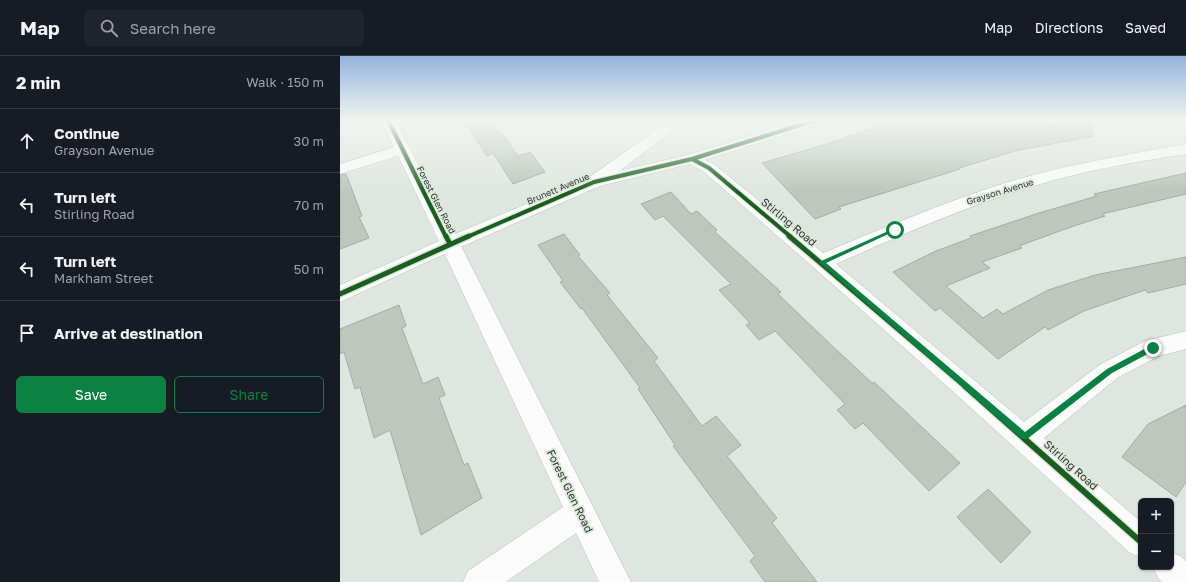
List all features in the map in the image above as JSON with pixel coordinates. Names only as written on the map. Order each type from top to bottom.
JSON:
[{"type":"street","name":"Forest Glen Road","points":[[399,145],[450,244],[615,582]]},
{"type":"street","points":[[594,182],[645,145]]},
{"type":"street","name":"Brunett Avenue","points":[[340,294],[450,244],[594,182],[692,159],[738,145]]},
{"type":"street","name":"Grayson Avenue","points":[[822,262],[947,209],[1012,187],[1123,160],[1186,149]]},
{"type":"street","points":[[340,169],[401,150]]},
{"type":"street","name":"Stirling Road","points":[[692,159],[709,168],[822,262],[1025,437],[1138,539]]},
{"type":"street","points":[[1025,437],[1109,371],[1153,348],[1186,340]]},
{"type":"street","points":[[479,582],[581,512]]},
{"type":"street","points":[[1172,570],[1186,582]]},
{"type":"building","points":[[480,145],[510,145],[518,156],[530,152],[545,172],[513,184],[493,153],[487,156]]},
{"type":"building","points":[[825,145],[1049,145],[1015,151],[959,168],[960,169],[839,207],[841,209],[815,219],[762,163]]},
{"type":"building","points":[[1186,173],[1186,194],[1102,214],[1105,216],[1019,246],[1022,248],[982,262],[990,268],[946,286],[983,318],[997,309],[1003,314],[1048,290],[1095,275],[1186,257],[1186,284],[1148,293],[1145,290],[1084,311],[1048,330],[1045,327],[998,359],[940,308],[935,311],[893,272],[936,251],[971,238],[970,236],[1039,213],[1097,196],[1094,194]]},
{"type":"building","points":[[346,174],[362,216],[359,217],[369,238],[340,249],[340,175]]},
{"type":"building","points":[[671,192],[691,214],[697,211],[717,230],[715,232],[781,292],[778,294],[828,342],[872,383],[874,382],[960,463],[929,491],[863,423],[855,429],[837,410],[845,404],[775,331],[759,340],[746,325],[750,323],[719,290],[731,284],[663,216],[655,220],[641,204]]},
{"type":"building","points":[[564,234],[580,255],[578,256],[610,293],[607,295],[658,358],[654,361],[702,426],[716,416],[741,445],[727,456],[777,518],[772,523],[817,582],[765,582],[750,561],[755,556],[673,446],[675,445],[638,389],[640,388],[582,308],[581,309],[560,282],[563,281],[538,245]]},
{"type":"building","points":[[399,305],[406,326],[402,328],[423,384],[438,377],[445,395],[439,398],[464,465],[468,463],[482,498],[421,535],[390,430],[374,438],[360,387],[355,389],[344,352],[340,354],[340,329]]},
{"type":"building","points":[[1186,405],[1186,482],[1176,497],[1122,457],[1148,424]]},
{"type":"building","points":[[988,489],[1031,532],[1001,563],[957,517]]},
{"type":"cycle path","points":[[400,145],[450,244]]},
{"type":"cycle path","points":[[340,294],[424,255],[594,182],[692,159],[738,145]]},
{"type":"cycle path","points":[[692,159],[709,168],[872,306],[1138,539]]},
{"type":"route","points":[[895,230],[822,262],[1025,437],[1109,371],[1153,348]]}]
